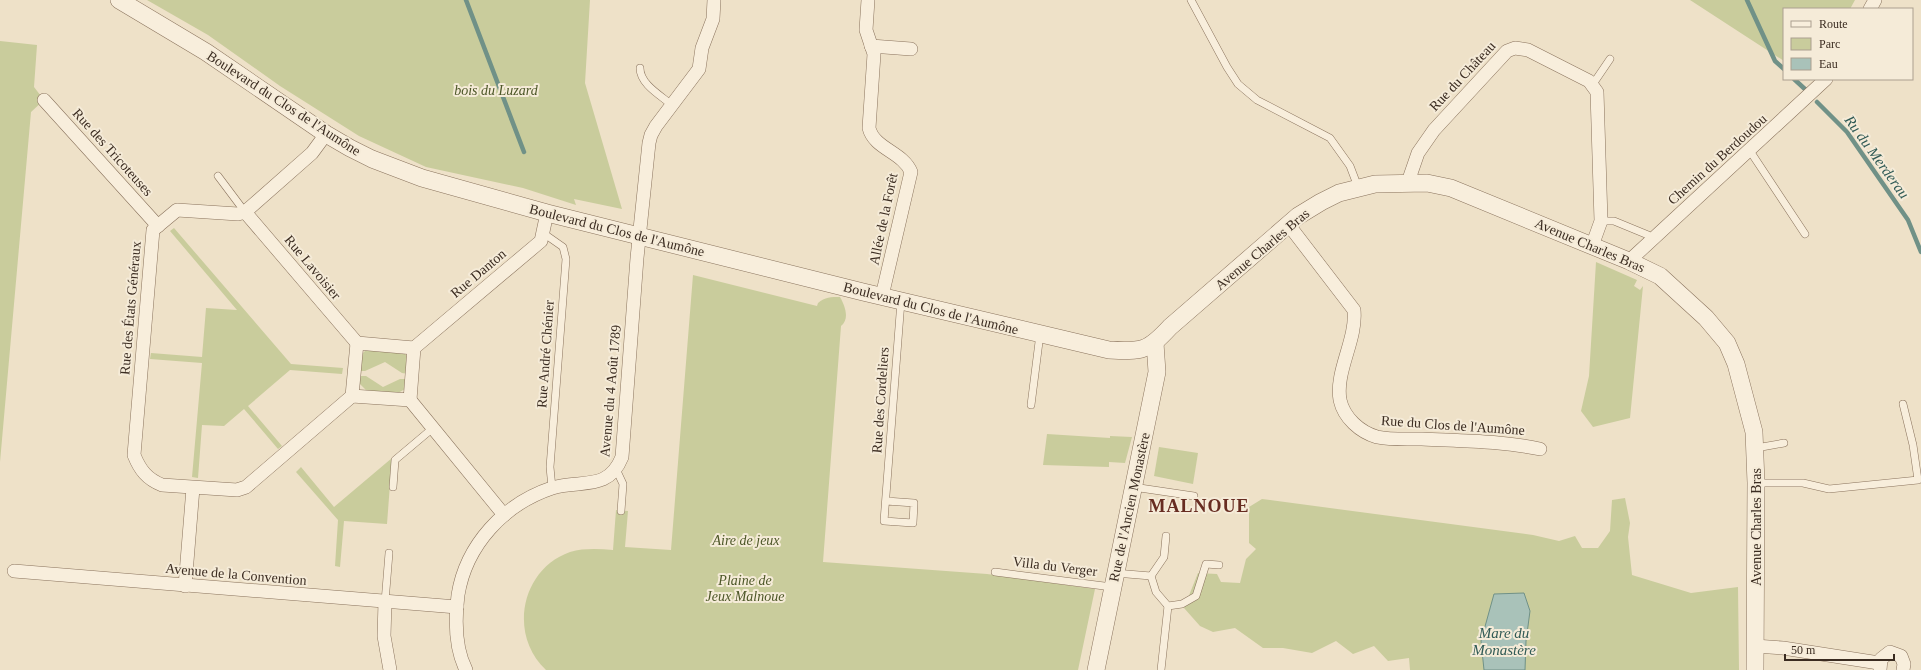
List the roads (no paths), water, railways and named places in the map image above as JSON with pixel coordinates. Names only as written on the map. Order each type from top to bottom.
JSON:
[{"type":"street","name":"Boulevard du Clos de l'Aumône","points":[[119,0],[206,52],[326,134],[372,159],[422,178],[547,213],[900,301],[1109,350],[1138,350],[1155,344]]},
{"type":"street","name":"Avenue du 4 Août 1789","points":[[466,670],[458,642],[457,607],[461,581],[471,555],[485,534],[504,515],[531,498],[552,488],[601,481],[609,477],[616,469],[622,457],[640,235],[651,135],[699,69],[702,48],[713,20],[714,0]]},
{"type":"street","name":"Allée de la Forêt","points":[[868,0],[866,30],[874,59],[869,128],[874,139],[902,159],[909,166],[911,172],[882,296]]},
{"type":"street","points":[[871,46],[911,49]]},
{"type":"street","name":"Rue du Château","points":[[1408,182],[1418,153],[1434,130],[1507,51],[1515,48],[1528,50],[1589,80],[1593,84]]},
{"type":"street","name":"Chemin du Berdoudou","points":[[1629,261],[1750,151],[1825,80]]},
{"type":"street","points":[[1592,246],[1601,220],[1598,105],[1597,92],[1593,84]]},
{"type":"street","name":"Rue des Tricoteuses","points":[[44,100],[158,226]]},
{"type":"street","points":[[158,226],[177,210],[238,214],[245,212],[312,153],[326,134]]},
{"type":"street","name":"Avenue Charles Bras","points":[[1155,344],[1170,327],[1288,224],[1321,202],[1358,187],[1408,182],[1427,183],[1451,188],[1629,261],[1654,273],[1668,282],[1706,318],[1727,343],[1732,352],[1754,432],[1756,448],[1755,670]]},
{"type":"street","name":"Rue Lavoisier","points":[[245,212],[357,343]]},
{"type":"street","name":"Rue Danton","points":[[414,348],[541,241],[547,213]]},
{"type":"street","name":"Rue du Clos de l'Aumône","points":[[1288,224],[1354,310],[1354,323],[1340,383],[1340,394],[1345,412],[1357,426],[1378,437],[1516,444],[1540,449]]},
{"type":"street","name":"Rue des États Généraux","points":[[158,226],[153,230],[134,455],[140,469],[152,481],[162,485],[192,488]]},
{"type":"street","points":[[185,586],[192,488],[237,490],[246,487],[352,396],[357,343],[414,348],[410,400],[504,515]]},
{"type":"street","name":"Rue de l'Ancien Monastère","points":[[1096,670],[1113,580],[1157,372],[1155,344]]},
{"type":"street","points":[[352,396],[410,400]]},
{"type":"street","name":"Avenue de la Convention","points":[[14,572],[457,607]]},
{"type":"street","points":[[385,602],[384,636],[390,670]]},
{"type":"street","points":[[1755,646],[1782,648],[1880,666],[1886,654],[1894,653],[1901,656],[1903,660],[1903,670]]},
{"type":"lane","points":[[1191,0],[1227,67],[1238,84],[1257,100],[1330,138],[1350,166],[1358,187]]},
{"type":"lane","points":[[1593,84],[1610,59]]},
{"type":"lane","points":[[640,68],[640,75],[644,81],[672,105]]},
{"type":"lane","points":[[1750,151],[1805,234]]},
{"type":"lane","points":[[218,176],[245,212]]},
{"type":"lane","points":[[1601,220],[1614,221],[1648,235],[1653,239]]},
{"type":"lane","name":"Rue André Chénier","points":[[543,233],[563,247],[566,259],[550,467],[552,488]]},
{"type":"lane","name":"Rue des Cordeliers","points":[[886,501],[914,503],[913,523],[884,521],[900,301]]},
{"type":"lane","points":[[1030,405],[1040,334]]},
{"type":"lane","points":[[1756,483],[1803,483],[1829,489],[1919,480],[1913,445],[1903,404]]},
{"type":"lane","points":[[393,487],[395,460],[433,428]]},
{"type":"lane","points":[[1756,448],[1784,443]]},
{"type":"lane","points":[[616,469],[623,484],[621,511]]},
{"type":"lane","points":[[1133,487],[1194,496]]},
{"type":"lane","points":[[1161,670],[1168,606],[1156,592],[1151,576],[1164,557],[1166,536]]},
{"type":"lane","points":[[385,602],[389,553]]},
{"type":"lane","points":[[1168,606],[1182,604],[1196,596],[1206,564],[1219,565]]},
{"type":"lane","name":"Villa du Verger","points":[[995,572],[1113,580],[1151,576]]},
{"type":"water","name":"Mare du Monastère","points":[[1524,593],[1530,611],[1526,641],[1525,670],[1484,670],[1481,641],[1494,594]]},
{"type":"waterway","points":[[466,0],[524,152]]},
{"type":"waterway","name":"Ru du Merderau","points":[[1747,0],[1775,61],[1783,68]]},
{"type":"waterway","name":"Ru du Merderau","points":[[1795,80],[1807,91]]},
{"type":"waterway","name":"Ru du Merderau","points":[[1817,102],[1847,132],[1908,220],[1921,252]]},
{"type":"district","name":"MALNOUE","points":[[1199,506]]},
{"type":"park label","name":"bois du Luzard","points":[[496,90]]},
{"type":"park label","name":"Aire de jeux","points":[[746,540]]},
{"type":"park label","name":"Plaine de Jeux Malnoue","points":[[745,588]]}]
